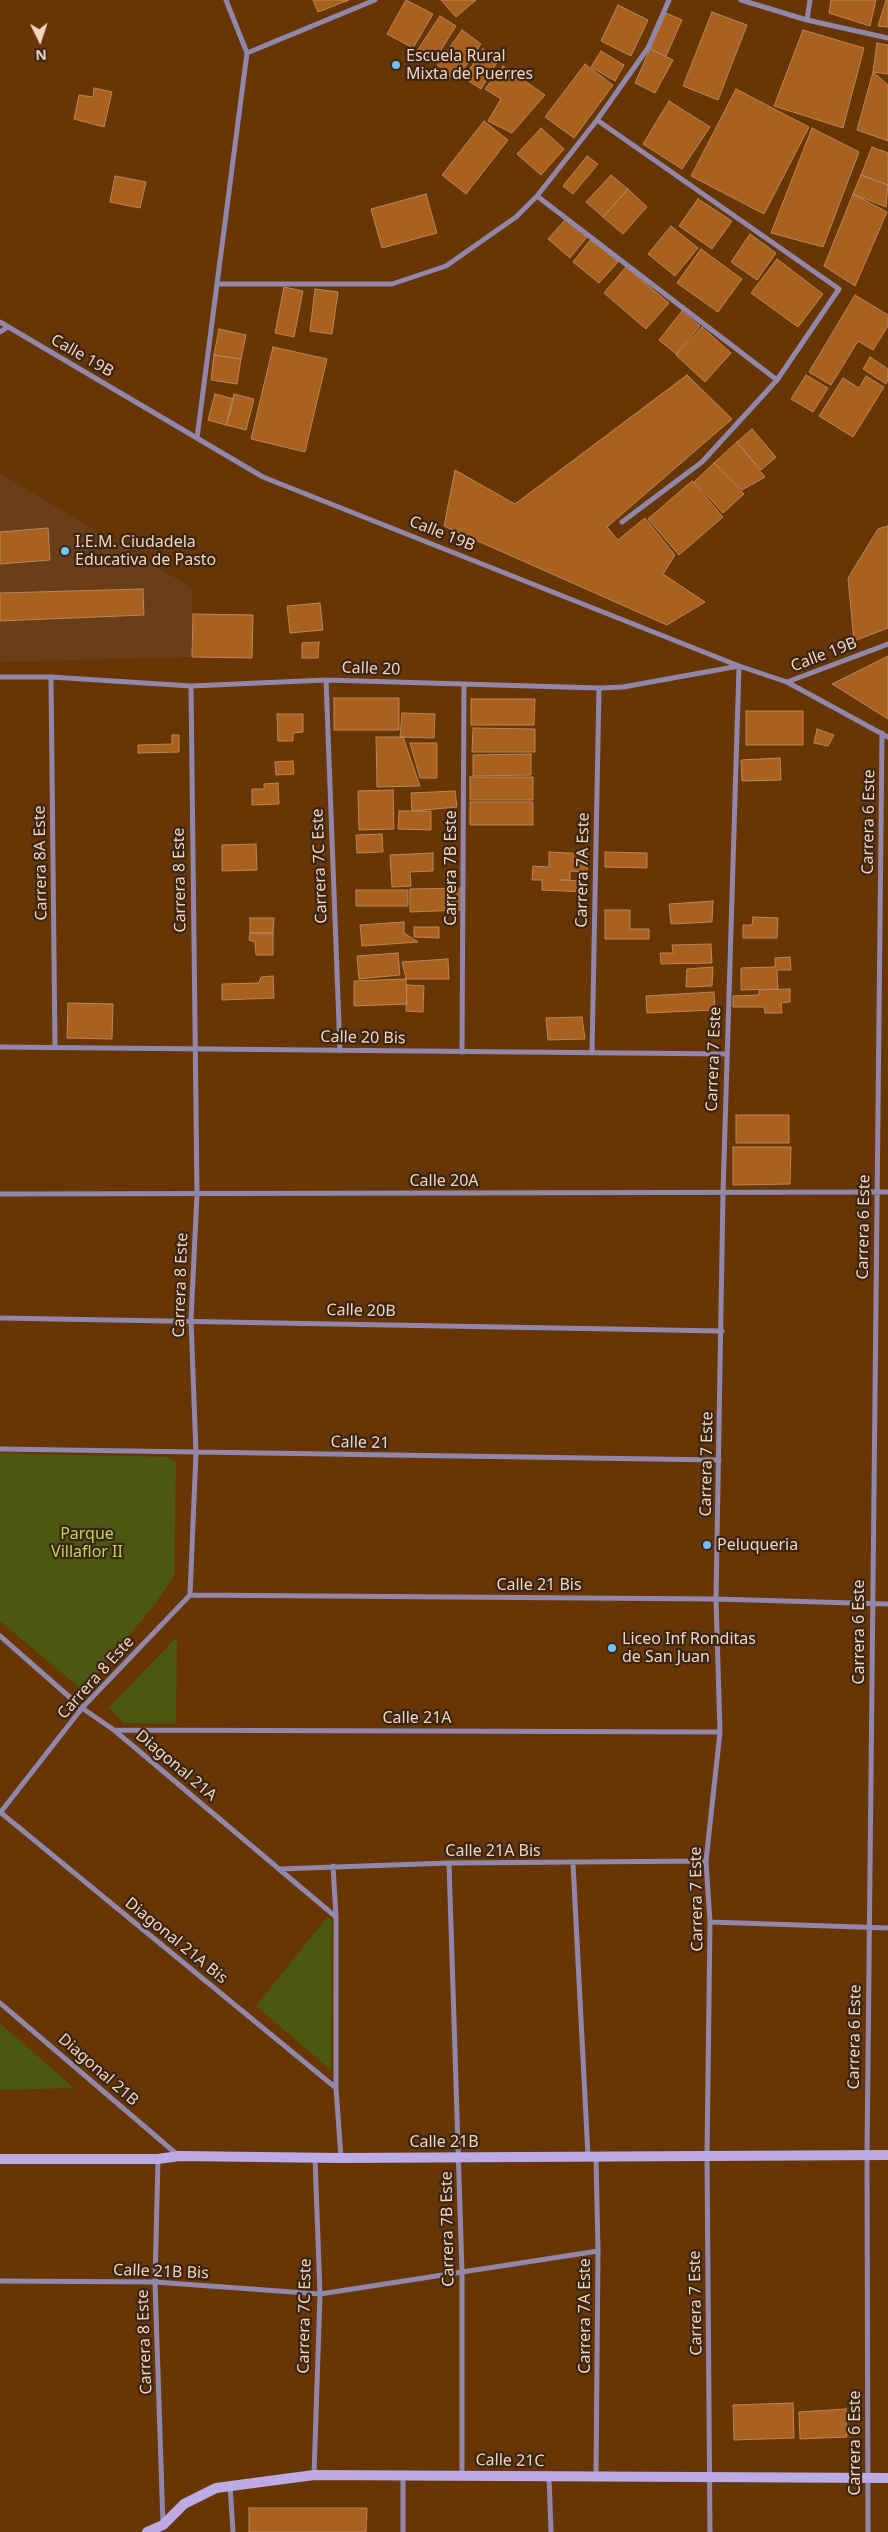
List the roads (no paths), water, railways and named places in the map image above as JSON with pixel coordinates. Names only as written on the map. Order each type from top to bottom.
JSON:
[{"type":"street","points":[[197,438],[247,53],[226,0]]},
{"type":"street","points":[[247,53],[375,0]]},
{"type":"street","points":[[217,284],[392,284],[446,266],[516,217],[537,196],[597,120],[648,48],[669,0]]},
{"type":"street","points":[[741,0],[807,20],[888,38]]},
{"type":"street","points":[[807,20],[810,0]]},
{"type":"street","points":[[597,120],[839,289],[777,380],[702,462],[622,522]]},
{"type":"street","points":[[537,196],[777,380]]},
{"type":"street","name":"Calle 19B","points":[[0,322],[263,477],[739,666],[787,682],[888,644]]},
{"type":"street","points":[[0,332],[8,327]]},
{"type":"street","name":"Calle 20","points":[[0,677],[52,677],[191,686],[326,680],[598,688],[623,687],[739,666]]},
{"type":"street","name":"Carrera 7 Este","points":[[710,2532],[707,2155],[710,1922],[706,1861],[720,1732],[716,1599],[723,1193],[739,666]]},
{"type":"street","name":"Carrera 8A Este","points":[[52,677],[56,1048]]},
{"type":"street","name":"Carrera 7C Este","points":[[326,680],[340,1051]]},
{"type":"street","points":[[787,682],[888,737]]},
{"type":"street","name":"Carrera 7B Este","points":[[462,1052],[464,684]]},
{"type":"street","name":"Carrera 8 Este","points":[[0,1813],[82,1708],[190,1595],[196,1453],[191,1320],[197,1194],[191,686]]},
{"type":"street","name":"Carrera 7A Este","points":[[592,1053],[598,688]]},
{"type":"street","name":"Carrera 6 Este","points":[[868,2532],[867,2155],[871,1604],[882,733]]},
{"type":"street","name":"Calle 20 Bis","points":[[0,1047],[727,1054]]},
{"type":"street","name":"Calle 20A","points":[[0,1194],[888,1192]]},
{"type":"street","name":"Calle 20B","points":[[0,1318],[722,1331]]},
{"type":"street","name":"Calle 21","points":[[0,1449],[719,1460]]},
{"type":"street","name":"Calle 21 Bis","points":[[190,1595],[716,1599],[888,1604]]},
{"type":"street","name":"Diagonal 21A","points":[[0,1636],[82,1708],[114,1730],[336,1917]]},
{"type":"street","name":"Calle 21A","points":[[114,1730],[720,1732]]},
{"type":"street","name":"Diagonal 21A Bis","points":[[0,1813],[336,2088]]},
{"type":"street","name":"Calle 21A Bis","points":[[279,1869],[449,1863],[706,1861]]},
{"type":"street","name":"Carrera 7B Este","points":[[449,1863],[462,2272],[462,2476]]},
{"type":"street","name":"Carrera 7A Este","points":[[573,1863],[598,2251],[596,2476]]},
{"type":"street","points":[[333,1866],[336,1917],[336,2088],[341,2158]]},
{"type":"street","points":[[710,1922],[888,1928]]},
{"type":"street","name":"Diagonal 21B","points":[[0,2003],[179,2156]]},
{"type":"street","name":"Calle 21B","points":[[0,2159],[158,2158],[179,2156],[341,2158],[888,2155]]},
{"type":"street","name":"Carrera 8 Este","points":[[158,2158],[155,2282],[162,2525]]},
{"type":"street","name":"Carrera 7C Este","points":[[314,2475],[320,2294],[316,2158]]},
{"type":"street","name":"Calle 21B Bis","points":[[0,2281],[155,2282],[320,2294],[598,2251]]},
{"type":"street","name":"Calle 21C","points":[[147,2532],[162,2525],[184,2504],[204,2493],[230,2485],[314,2475],[888,2478]]},
{"type":"street","points":[[402,2475],[403,2532]]},
{"type":"street","points":[[549,2476],[551,2532]]},
{"type":"street","points":[[230,2485],[233,2532]]},
{"type":"place","name":"Escuela Rural Mixta de Puerres","points":[[396,65]]},
{"type":"place","name":"I.E.M. Ciudadela Educativa de Pasto","points":[[65,551]]},
{"type":"place","name":"Peluqueria","points":[[707,1545]]},
{"type":"place","name":"Liceo Inf Ronditas de San Juan","points":[[612,1648]]},
{"type":"park label","name":"Parque Villaflor II","points":[[87,1543]]}]
